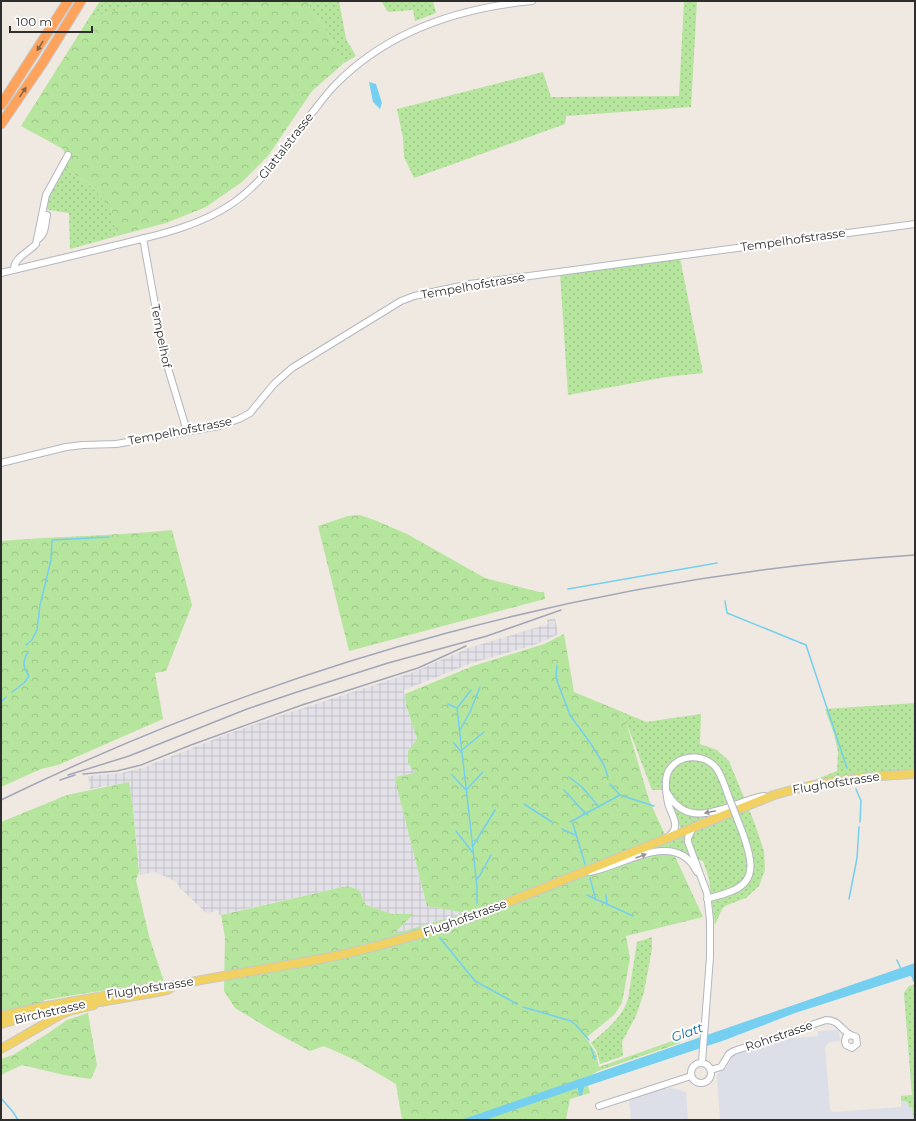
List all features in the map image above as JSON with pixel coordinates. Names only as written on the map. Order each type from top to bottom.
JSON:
[{"type":"highway","points":[[1,105],[68,1]]},
{"type":"highway","points":[[1,124],[46,58],[81,1]]},
{"type":"main road","name":"Flughofstrasse","points":[[1,1016],[155,986],[176,985],[334,956],[414,936],[469,918],[774,795],[803,786],[882,775],[915,774]]},
{"type":"main road","name":"Birchstrasse","points":[[1,1049],[60,1015],[100,1002],[167,990],[176,985]]},
{"type":"main road","name":"Birchstrasse","points":[[1,1024],[62,1008],[100,1002]]},
{"type":"street","name":"Glattalstrasse","points":[[1,273],[170,232],[198,222],[221,211],[240,198],[274,163],[336,84],[363,60],[383,46],[415,29],[450,16],[483,8],[532,1]]},
{"type":"street","points":[[38,239],[42,208],[46,195],[68,154]]},
{"type":"street","points":[[14,270],[13,265],[17,259],[32,248],[44,233],[47,215]]},
{"type":"street","name":"Tempelhofstrasse","points":[[1,463],[66,447],[116,444],[219,426],[239,420],[250,413],[274,384],[292,368],[402,301],[414,296],[470,284],[915,224]]},
{"type":"street","name":"Tempelhof","points":[[143,238],[164,355],[187,431]]},
{"type":"street","points":[[665,839],[673,833],[676,827],[676,822],[668,803],[667,793],[666,780],[671,768],[682,759],[694,757],[706,760],[716,769],[722,778],[751,860],[751,869],[747,880],[742,886],[735,890],[707,899]]},
{"type":"street","points":[[667,793],[678,807],[694,814],[708,813],[759,797],[774,795]]},
{"type":"street","points":[[693,827],[688,838],[688,842],[703,878],[707,893],[710,928],[702,1059],[694,1065],[691,1070],[691,1076],[696,1082],[704,1083],[710,1078],[711,1070],[702,1059]]},
{"type":"street","points":[[577,874],[602,870],[650,852],[669,851],[681,855],[695,868],[707,899]]},
{"type":"street","name":"Rohrstrasse","points":[[711,1070],[721,1068],[729,1054],[734,1051],[826,1020],[832,1020],[838,1023],[850,1035]]},
{"type":"street","points":[[599,1106],[691,1076]]},
{"type":"shaded area","points":[[555,618],[558,634],[551,638],[534,645],[472,663],[404,690],[406,705],[417,739],[408,751],[416,773],[395,777],[395,780],[427,906],[466,913],[393,935],[412,914],[392,914],[366,905],[359,890],[347,886],[219,915],[218,911],[206,913],[180,888],[177,883],[171,879],[155,872],[140,875],[129,782],[90,789],[88,776],[121,773],[142,768],[230,733],[411,673],[469,648],[548,624],[547,620]]},
{"type":"shaded area","points":[[915,984],[915,1120],[720,1120],[717,1075],[726,1068],[733,1055],[783,1039],[818,1036],[818,1031],[839,1031],[840,1041],[829,1042],[825,1046],[830,1109],[833,1112],[901,1107],[901,1096],[912,1095],[904,993],[909,986]]},
{"type":"shaded area","points":[[673,1088],[686,1092],[688,1120],[631,1120],[629,1099],[659,1090]]},
{"type":"green space","points":[[100,1],[137,1],[138,5],[89,18]]},
{"type":"green space","points":[[137,1],[310,1],[310,12],[323,25],[344,63],[312,91],[268,156],[242,182],[206,207],[166,223],[117,236],[111,208],[92,187],[63,166],[67,159],[63,149],[21,126],[89,18],[138,5]]},
{"type":"green space","points":[[310,1],[339,1],[346,39],[356,56],[344,63],[323,25],[310,12]]},
{"type":"green space","points":[[381,1],[433,1],[436,13],[415,21],[413,10],[388,12]]},
{"type":"green space","points":[[684,1],[697,1],[691,107],[566,116],[565,124],[414,178],[404,157],[403,138],[397,109],[543,72],[551,97],[679,96]]},
{"type":"green space","points":[[63,166],[92,187],[111,208],[117,236],[70,249],[69,213],[43,209],[45,201]]},
{"type":"green space","points":[[680,258],[703,373],[666,377],[568,395],[560,273]]},
{"type":"green space","points":[[360,515],[407,534],[485,578],[544,592],[545,599],[349,651],[318,526],[348,516]]},
{"type":"green space","points":[[172,530],[192,605],[166,671],[155,673],[163,719],[58,765],[41,769],[1,787],[1,541],[129,534]]},
{"type":"green space","points":[[564,634],[574,692],[620,711],[626,722],[649,800],[703,917],[626,936],[630,958],[622,1003],[615,1014],[586,1038],[596,1053],[599,1067],[678,1039],[680,1043],[598,1071],[586,1078],[590,1093],[570,1099],[566,1120],[402,1120],[396,1084],[355,1060],[324,1046],[310,1051],[235,1008],[224,991],[225,937],[221,915],[347,886],[359,890],[366,905],[392,914],[413,914],[394,934],[465,913],[427,906],[395,780],[395,777],[415,773],[408,763],[408,751],[417,739],[406,705],[405,694],[473,666],[544,644]]},
{"type":"green space","points":[[915,703],[915,770],[876,772],[812,781],[837,771],[838,752],[834,734],[825,709]]},
{"type":"green space","points":[[620,711],[646,722],[701,714],[700,744],[717,750],[729,761],[755,824],[764,851],[765,870],[759,886],[746,898],[727,905],[722,909],[715,925],[709,879],[703,861],[689,857],[679,851],[657,845],[683,835],[673,807],[670,790],[652,790],[626,722]]},
{"type":"green space","points":[[129,782],[139,872],[136,880],[149,936],[164,982],[44,1000],[44,1003],[1,1012],[1,822],[67,795]]},
{"type":"green space","points":[[652,937],[652,949],[644,992],[636,1016],[622,1042],[623,1056],[600,1064],[597,1052],[591,1043],[618,1018],[622,1012],[628,999],[637,942]]},
{"type":"green space","points":[[915,984],[915,1120],[913,1120],[912,1107],[909,1107],[906,1101],[901,1101],[901,1096],[912,1095],[904,993],[909,986]]},
{"type":"green space","points":[[88,1013],[97,1065],[91,1079],[64,1075],[22,1065],[1,1075],[1,1059],[13,1055],[67,1020]]},
{"type":"water","points":[[369,82],[376,84],[382,103],[380,109],[373,102]]},
{"type":"water","points":[[915,963],[915,981],[913,982],[912,977],[910,976],[795,1013],[725,1040],[584,1087],[582,1095],[579,1096],[578,1088],[485,1120],[461,1120]]},
{"type":"waterway","points":[[26,645],[32,640],[37,630],[40,605],[51,560],[52,540],[109,537]]},
{"type":"waterway","points":[[568,589],[717,563]]},
{"type":"waterway","points":[[725,601],[727,613],[806,645],[847,768]]},
{"type":"waterway","points":[[12,692],[24,683],[29,676],[25,670],[24,664],[28,652]]},
{"type":"waterway","points":[[557,665],[556,678],[570,715],[604,765],[608,777]]},
{"type":"waterway","points":[[460,730],[470,712],[480,687]]},
{"type":"waterway","points":[[471,690],[457,708],[477,887],[477,904]]},
{"type":"waterway","points":[[1,702],[6,697]]},
{"type":"waterway","points":[[448,704],[457,708]]},
{"type":"waterway","points":[[462,750],[484,732]]},
{"type":"waterway","points":[[454,743],[461,752]]},
{"type":"waterway","points":[[467,789],[483,772]]},
{"type":"waterway","points":[[452,775],[467,791]]},
{"type":"waterway","points":[[569,777],[582,787],[599,807]]},
{"type":"waterway","points":[[610,784],[620,795],[654,806]]},
{"type":"waterway","points":[[856,789],[861,801],[860,822]]},
{"type":"waterway","points":[[564,790],[586,814]]},
{"type":"waterway","points":[[570,822],[620,795]]},
{"type":"waterway","points":[[524,804],[552,822]]},
{"type":"waterway","points":[[473,846],[495,810]]},
{"type":"waterway","points":[[573,824],[585,864]]},
{"type":"waterway","points":[[849,899],[857,858],[859,827]]},
{"type":"waterway","points":[[562,829],[575,835]]},
{"type":"waterway","points":[[456,831],[473,853]]},
{"type":"waterway","points":[[476,880],[491,855]]},
{"type":"waterway","points":[[590,878],[596,900]]},
{"type":"waterway","points":[[587,895],[633,916]]},
{"type":"waterway","points":[[606,895],[607,904]]},
{"type":"waterway","points":[[440,938],[475,981],[517,1004]]},
{"type":"waterway","points":[[897,960],[901,969]]},
{"type":"waterway","points":[[523,1007],[571,1021],[589,1040]]},
{"type":"waterway","points":[[591,1048],[595,1059]]},
{"type":"waterway","points":[[1,1098],[18,1120]]},
{"type":"railway","points":[[1,800],[109,750],[220,706],[332,667],[446,633],[561,605],[678,583],[796,566],[915,555]]},
{"type":"railway","points":[[68,775],[129,756],[247,709],[297,692],[388,663],[487,636],[561,610]]},
{"type":"railway","points":[[83,774],[117,771],[141,765],[191,745],[302,705],[418,668],[466,646]]},
{"type":"railway","points":[[60,780],[75,775]]},
{"type":"water label","name":"Glatt","points":[[687,1032]]}]
